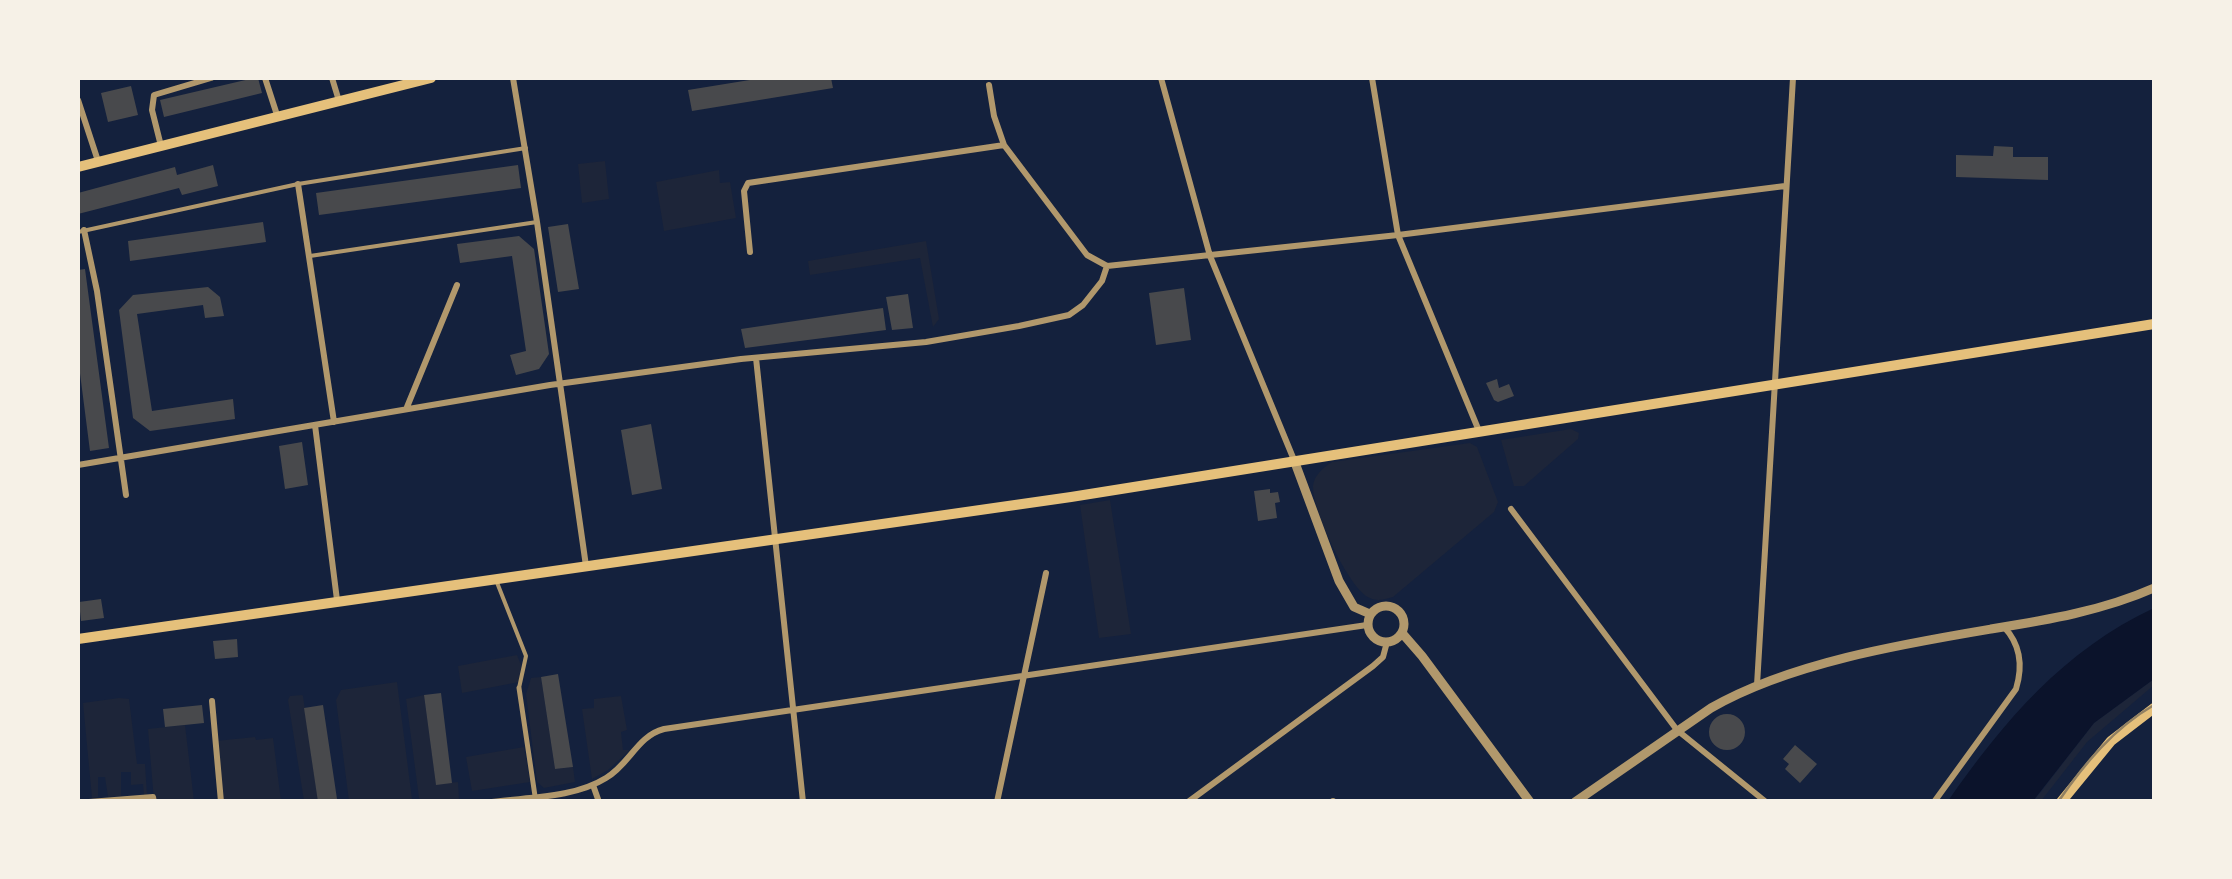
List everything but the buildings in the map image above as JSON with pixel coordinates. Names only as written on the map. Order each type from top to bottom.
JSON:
[{"type":"main road","points":[[78,167],[431,78]]},
{"type":"main road","points":[[78,640],[1071,497],[2154,324]]},
{"type":"main road","points":[[2062,802],[2111,742],[2154,708]]},
{"type":"street","points":[[161,147],[152,110],[154,95],[211,78]]},
{"type":"street","points":[[265,78],[278,118]]},
{"type":"street","points":[[332,78],[339,102]]},
{"type":"street","points":[[514,78],[586,567]]},
{"type":"street","points":[[1161,78],[1210,256],[1346,594],[1354,608],[1369,620],[1376,640],[1388,642]]},
{"type":"street","points":[[1372,78],[1398,235],[1479,431]]},
{"type":"street","points":[[1757,685],[1793,78]]},
{"type":"street","points":[[989,85],[1004,144],[1087,255],[1107,266],[1398,235],[1785,186]]},
{"type":"street","points":[[78,100],[98,162]]},
{"type":"street","points":[[750,252],[744,191],[753,181],[1004,144]]},
{"type":"street","points":[[298,184],[334,422]]},
{"type":"street","points":[[81,230],[126,496]]},
{"type":"street","points":[[78,465],[560,383],[756,358],[926,342],[1055,320],[1082,305],[1102,281],[1107,266]]},
{"type":"street","points":[[407,408],[457,285]]},
{"type":"street","points":[[756,358],[802,802]]},
{"type":"street","points":[[316,425],[337,600]]},
{"type":"street","points":[[1511,509],[1678,730],[1766,802]]},
{"type":"street","points":[[996,802],[1046,572]]},
{"type":"street","points":[[1574,802],[1678,730],[1757,685],[1804,668],[2073,614],[2154,588]]},
{"type":"street","points":[[492,802],[593,785],[616,771],[654,732],[1025,677],[1369,620],[1384,606],[1395,608],[1404,622],[1402,633],[1388,642],[1383,657],[1374,666],[1188,802]]},
{"type":"street","points":[[1934,802],[2016,689],[2019,654],[2015,639],[2004,627]]},
{"type":"street","points":[[1402,633],[1530,802]]},
{"type":"street","points":[[520,688],[534,796]]},
{"type":"street","points":[[212,701],[221,802]]},
{"type":"street","points":[[593,785],[599,802]]},
{"type":"street","points":[[89,801],[154,797],[154,802]]},
{"type":"lane","points":[[81,230],[298,184],[526,148]]},
{"type":"lane","points":[[309,256],[538,222]]},
{"type":"lane","points":[[496,580],[526,656],[520,688]]},
{"type":"shaded area","points":[[605,161],[609,199],[582,203],[578,164]]},
{"type":"shaded area","points":[[719,170],[720,183],[730,182],[736,218],[664,231],[656,182]]},
{"type":"shaded area","points":[[926,241],[939,319],[933,327],[920,258],[810,275],[808,261]]},
{"type":"shaded area","points":[[1571,429],[1579,433],[1578,439],[1524,486],[1514,486],[1501,440]]},
{"type":"shaded area","points":[[1470,443],[1477,447],[1498,502],[1494,512],[1393,597],[1379,600],[1361,592],[1342,565],[1325,529],[1314,497],[1317,475],[1332,462]]},
{"type":"shaded area","points":[[1110,500],[1131,634],[1099,638],[1080,505]]},
{"type":"shaded area","points":[[2154,608],[2154,679],[2094,723],[2033,801],[1948,801],[1991,743],[2038,690],[2092,645]]},
{"type":"shaded area","points":[[517,655],[521,665],[519,682],[462,693],[458,666]]},
{"type":"shaded area","points":[[541,677],[555,769],[573,767],[575,782],[544,788],[537,782],[526,694],[531,678]]},
{"type":"shaded area","points":[[2154,679],[2154,685],[2087,742],[2041,801],[2033,802],[2094,723]]},
{"type":"shaded area","points":[[397,682],[412,799],[349,801],[336,700],[341,690]]},
{"type":"shaded area","points":[[302,695],[318,801],[304,801],[288,700],[290,696]]},
{"type":"shaded area","points":[[424,695],[436,784],[458,782],[459,799],[419,798],[406,699]]},
{"type":"shaded area","points":[[621,696],[627,730],[621,732],[623,750],[630,750],[592,779],[582,709],[594,708],[594,699]]},
{"type":"shaded area","points":[[129,699],[137,764],[145,764],[147,795],[143,784],[131,785],[131,772],[121,772],[121,796],[108,797],[105,777],[98,777],[98,797],[92,798],[83,703]]},
{"type":"shaded area","points":[[185,725],[194,801],[154,801],[148,729]]},
{"type":"shaded area","points":[[273,738],[281,801],[221,801],[216,741]]},
{"type":"shaded area","points":[[524,747],[530,782],[472,791],[466,757]]},
{"type":"tram line","points":[[2058,802],[2101,748],[2154,705]]}]
